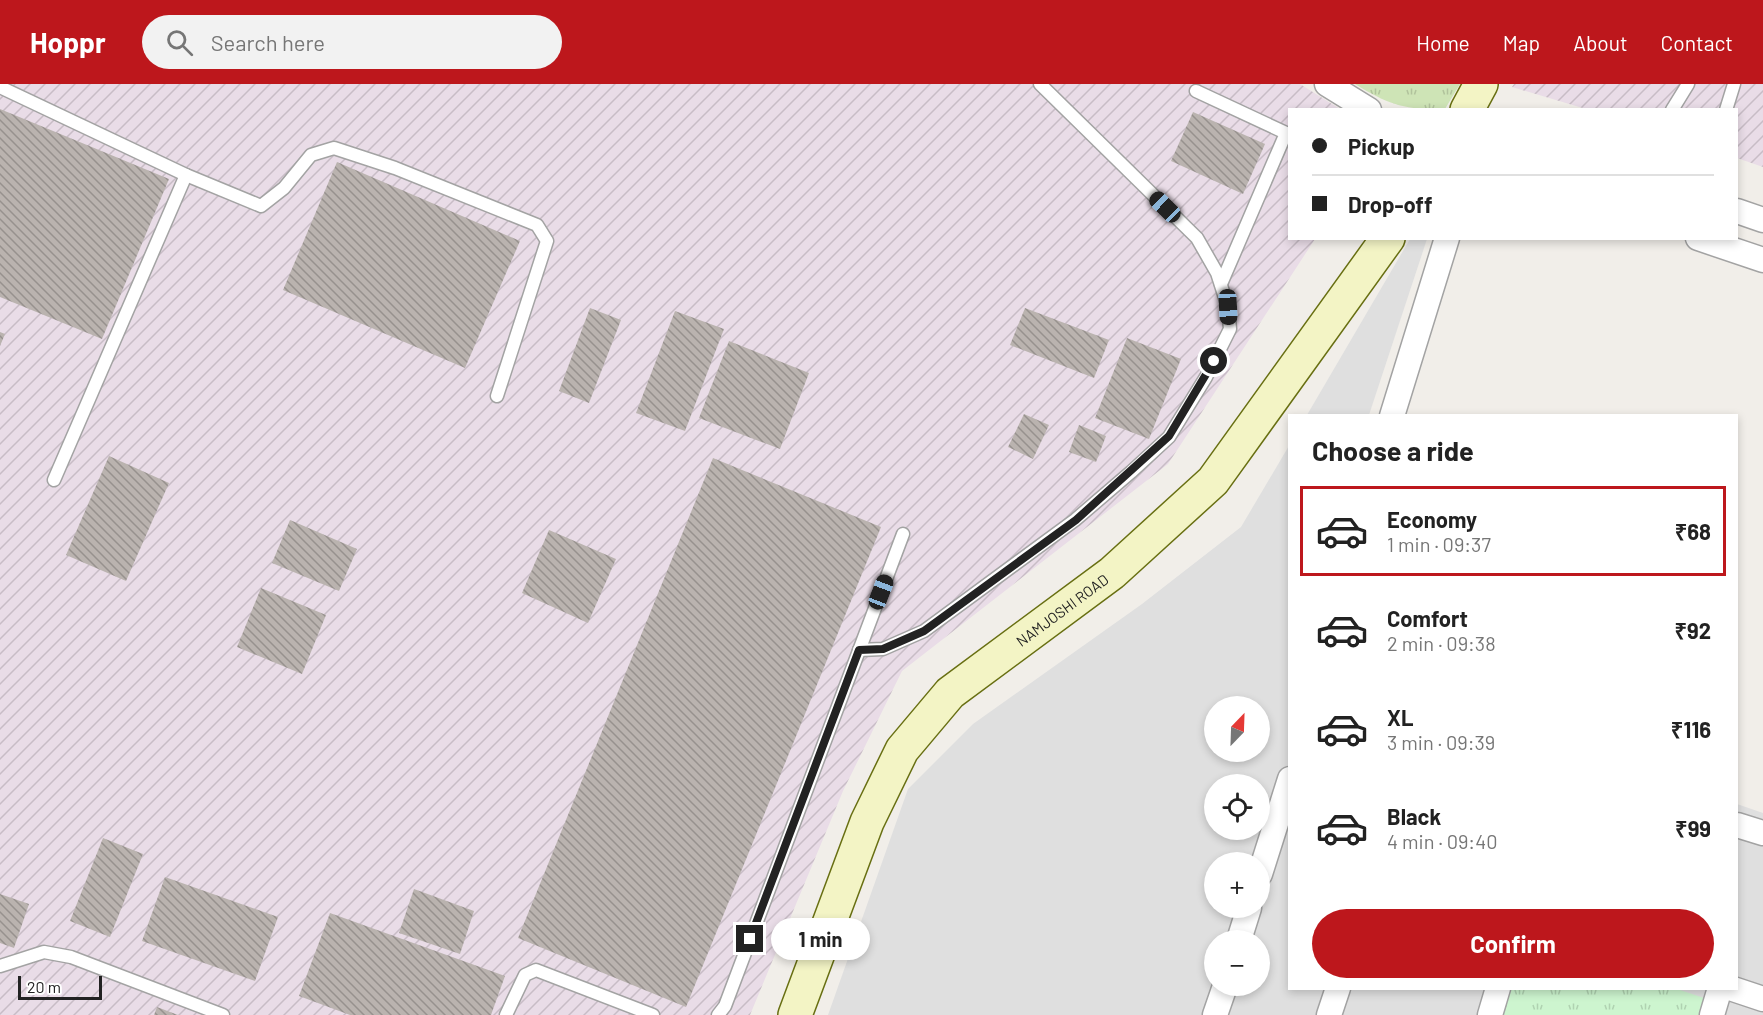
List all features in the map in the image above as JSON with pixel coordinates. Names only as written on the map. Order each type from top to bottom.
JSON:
[{"type":"main road","points":[[1468,108],[1481,84]]},
{"type":"main road","name":"NAMJOSHI ROAD","points":[[795,1015],[867,822],[902,750],[950,693],[1112,573],[1213,481],[1387,240]]},
{"type":"street","points":[[1327,84],[1366,108]]},
{"type":"street","points":[[1738,211],[1763,220]]},
{"type":"street","points":[[1393,414],[1446,240]]},
{"type":"street","points":[[1704,240],[1763,260]]},
{"type":"street","points":[[1267,852],[1288,786]]},
{"type":"street","points":[[1738,825],[1763,833]]},
{"type":"street","points":[[1329,1015],[1337,990]]},
{"type":"street","points":[[1490,1015],[1497,990]]},
{"type":"street","points":[[1712,1015],[1719,990]]},
{"type":"street","points":[[1736,990],[1763,999]]},
{"type":"street","points":[[1215,1015],[1222,996]]},
{"type":"lane","points":[[859,650],[883,649],[924,631],[1076,520],[1169,436],[1206,377],[1230,329],[1228,307],[1221,284],[1197,238],[1040,84]]},
{"type":"lane","points":[[1673,108],[1688,84]]},
{"type":"lane","points":[[1727,108],[1734,84]]},
{"type":"lane","points":[[0,87],[186,175],[261,206],[284,188],[311,155],[334,147],[395,168],[537,225],[547,241],[497,396]]},
{"type":"lane","points":[[1196,91],[1286,133],[1221,284]]},
{"type":"lane","points":[[54,480],[186,175]]},
{"type":"lane","points":[[718,1015],[725,1006],[903,534]]},
{"type":"lane","points":[[0,966],[44,952],[71,957],[223,1015]]},
{"type":"lane","points":[[506,1015],[525,975],[536,970],[542,970],[653,1015]]},
{"type":"shaded area","points":[[0,84],[1300,84],[1338,108],[1288,108],[1288,240],[1314,240],[1168,464],[902,671],[843,791],[750,1015],[0,1015]]},
{"type":"shaded area","points":[[1514,84],[1763,84],[1763,167],[1738,158],[1738,108],[1583,108],[1512,87]]},
{"type":"shaded area","points":[[1409,240],[1427,240],[1369,414],[1308,414]]},
{"type":"shaded area","points":[[1288,447],[1288,990],[1738,990],[1738,804],[1763,813],[1763,1015],[828,1015],[908,789],[973,724],[1142,604],[1241,527]]},
{"type":"green space","points":[[1355,84],[1460,84],[1446,108],[1408,107],[1378,97]]},
{"type":"green space","points":[[1509,990],[1680,990],[1710,1000],[1705,1015],[1500,1015]]},
{"type":"building","points":[[0,109],[169,179],[102,339],[0,297]]},
{"type":"building","points":[[1193,112],[1265,144],[1243,194],[1171,161]]},
{"type":"building","points":[[337,162],[520,241],[465,368],[283,290]]},
{"type":"building","points":[[590,308],[621,320],[589,403],[559,391]]},
{"type":"building","points":[[1025,308],[1109,340],[1094,378],[1010,345]]},
{"type":"building","points":[[675,311],[724,329],[685,431],[636,413]]},
{"type":"building","points":[[0,332],[5,334],[0,346]]},
{"type":"building","points":[[1127,338],[1181,359],[1149,439],[1095,418]]},
{"type":"building","points":[[729,341],[809,373],[780,449],[699,418]]},
{"type":"building","points":[[1024,414],[1049,425],[1033,459],[1008,447]]},
{"type":"building","points":[[1079,425],[1106,436],[1096,462],[1069,452]]},
{"type":"building","points":[[109,456],[169,483],[126,581],[66,555]]},
{"type":"building","points":[[713,458],[881,527],[686,1007],[518,938]]},
{"type":"building","points":[[290,520],[357,549],[339,591],[272,563]]},
{"type":"building","points":[[549,530],[616,559],[588,623],[522,593]]},
{"type":"building","points":[[261,588],[326,615],[302,674],[237,647]]},
{"type":"building","points":[[103,838],[143,854],[110,937],[70,921]]},
{"type":"building","points":[[165,877],[278,917],[255,981],[142,941]]},
{"type":"building","points":[[414,889],[474,911],[460,954],[399,933]]},
{"type":"building","points":[[0,894],[29,904],[14,948],[0,943]]},
{"type":"building","points":[[330,913],[505,976],[491,1015],[350,1015],[299,996]]},
{"type":"building","points":[[157,1007],[178,1015],[154,1015]]},
{"type":"route","points":[[750,939],[859,650],[883,649],[924,631],[1076,520],[1169,436],[1214,361]]}]
